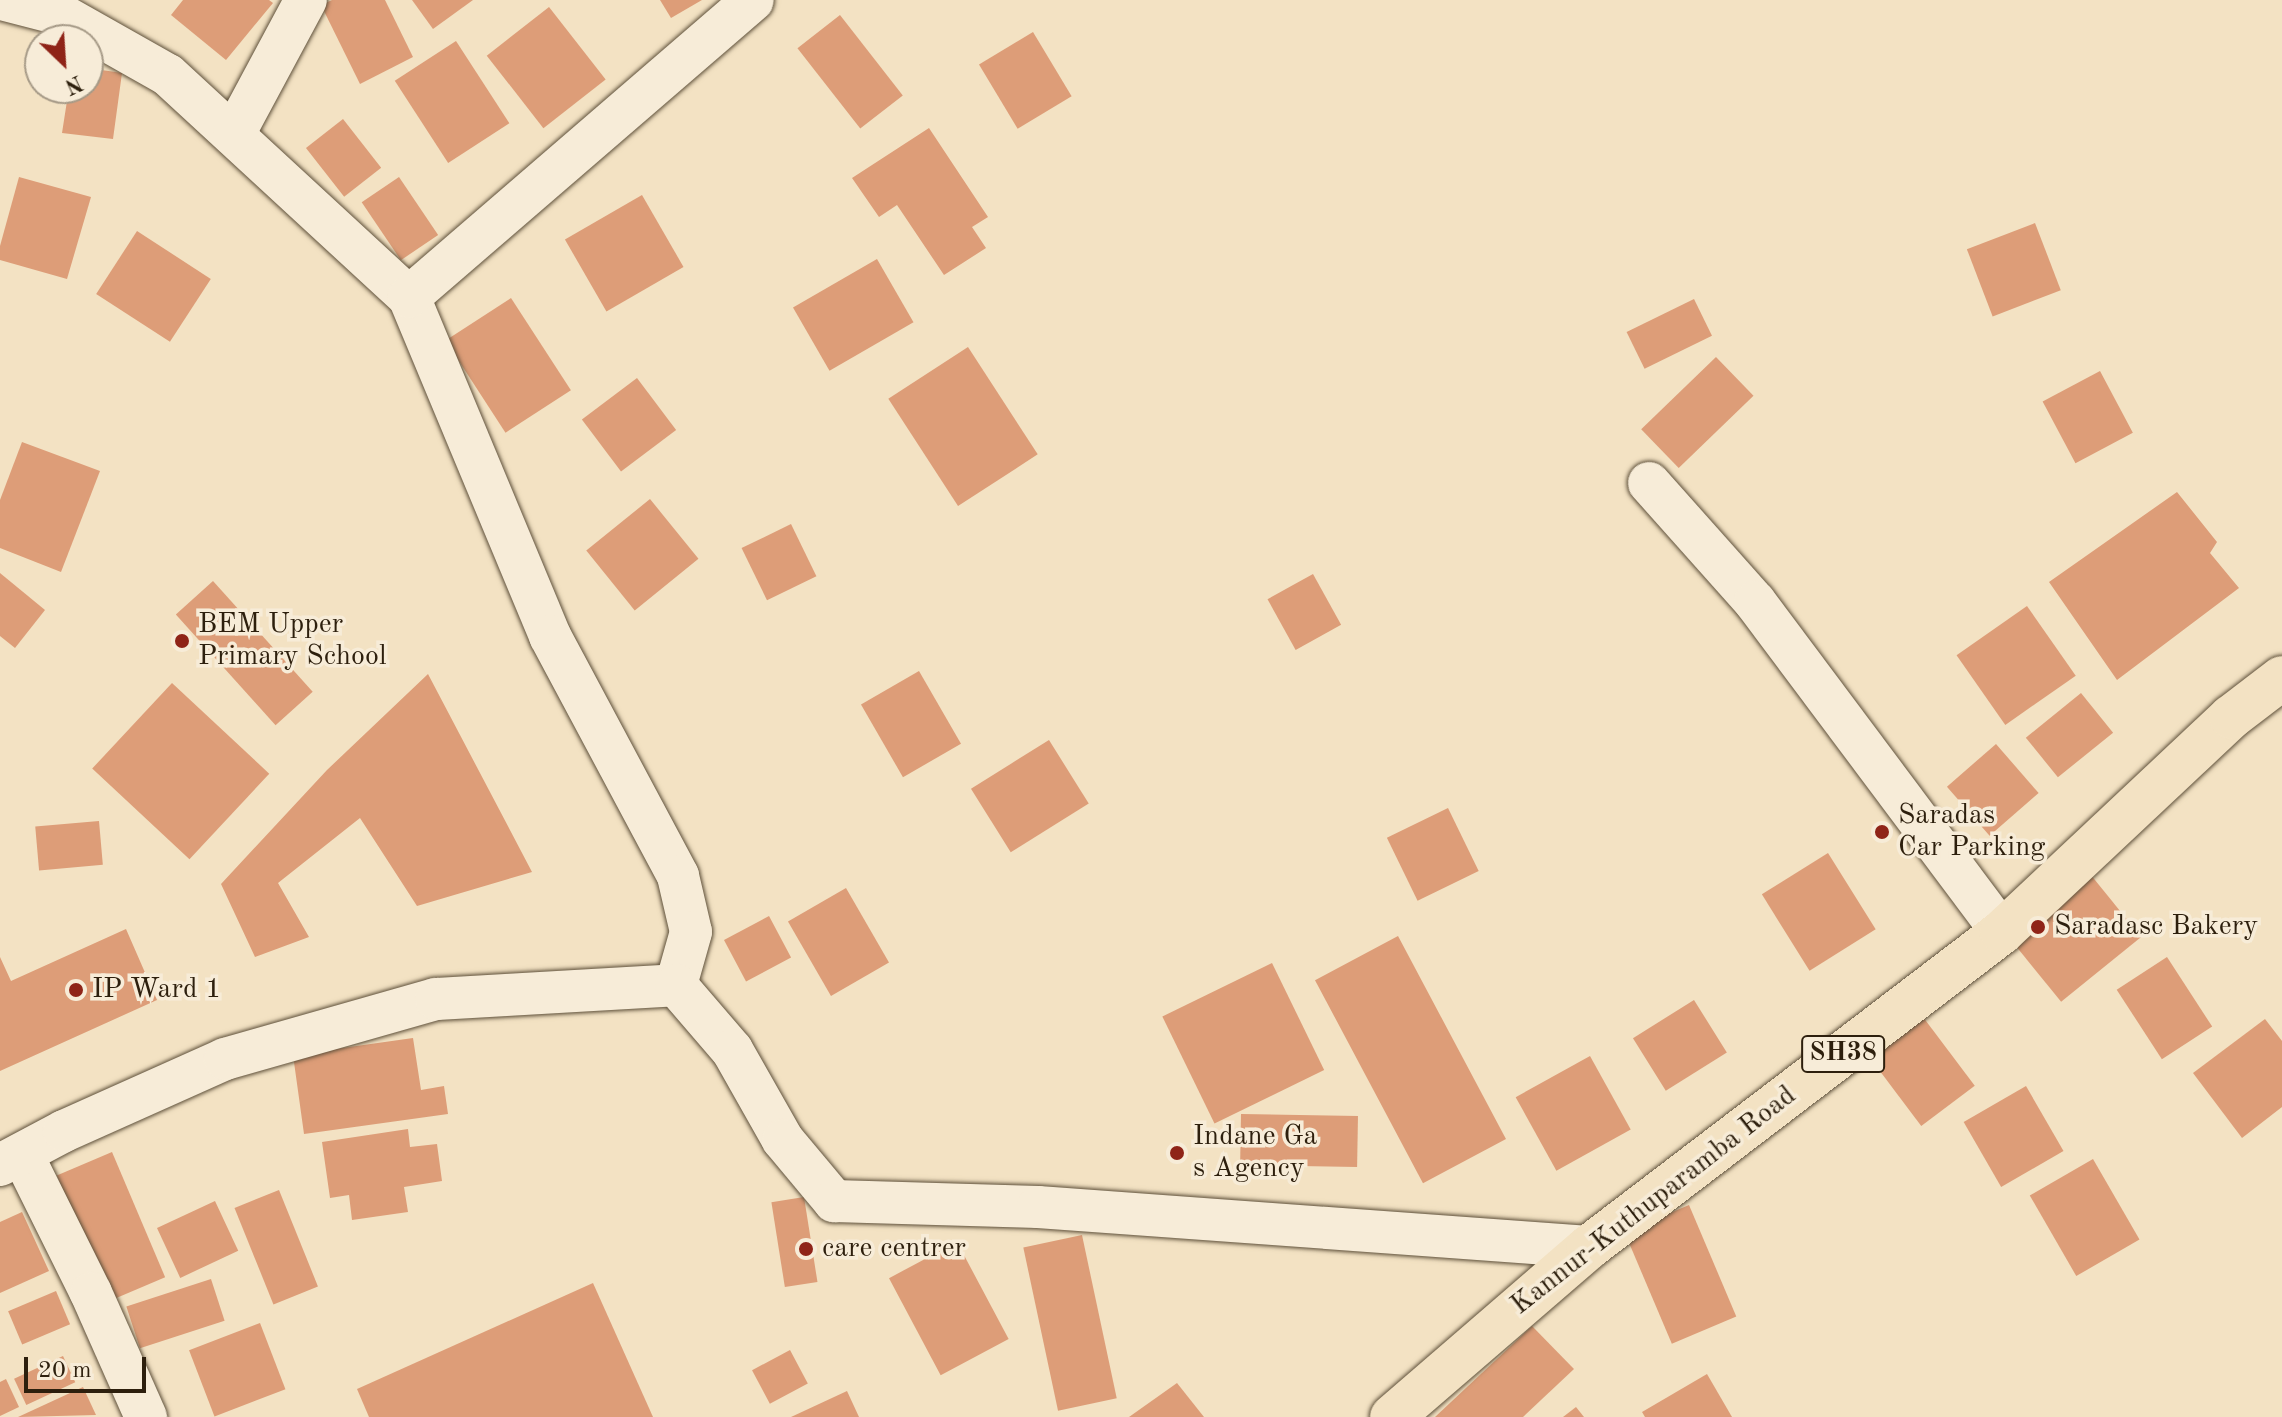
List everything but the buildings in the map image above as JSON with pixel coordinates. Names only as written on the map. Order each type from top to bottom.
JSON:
[{"type":"main road","name":"Kannur-Kuthuparamba Road","points":[[1392,1417],[1589,1247],[2002,932],[2231,717],[2282,678]]},
{"type":"street","points":[[5,0],[60,14],[168,75],[409,297],[550,636],[678,876],[691,932],[676,985]]},
{"type":"street","points":[[234,134],[306,0]]},
{"type":"street","points":[[409,297],[753,0]]},
{"type":"street","points":[[1649,483],[1755,602],[2002,932]]},
{"type":"street","points":[[146,1417],[91,1293],[11,1160],[64,1131],[225,1059],[436,999],[676,985]]},
{"type":"street","points":[[676,985],[732,1050],[783,1140],[834,1201],[1038,1207],[1589,1247]]},
{"type":"place","name":"BEM Upper Primary School","points":[[182,641]]},
{"type":"place","name":"Saradas Car Parking","points":[[1882,832]]},
{"type":"place","name":"Saradasc Bakery","points":[[2038,927]]},
{"type":"place","name":"IP Ward 1","points":[[76,990]]},
{"type":"place","name":"Indane Ga s Agency","points":[[1177,1153]]},
{"type":"place","name":"care centrer","points":[[806,1249]]}]
